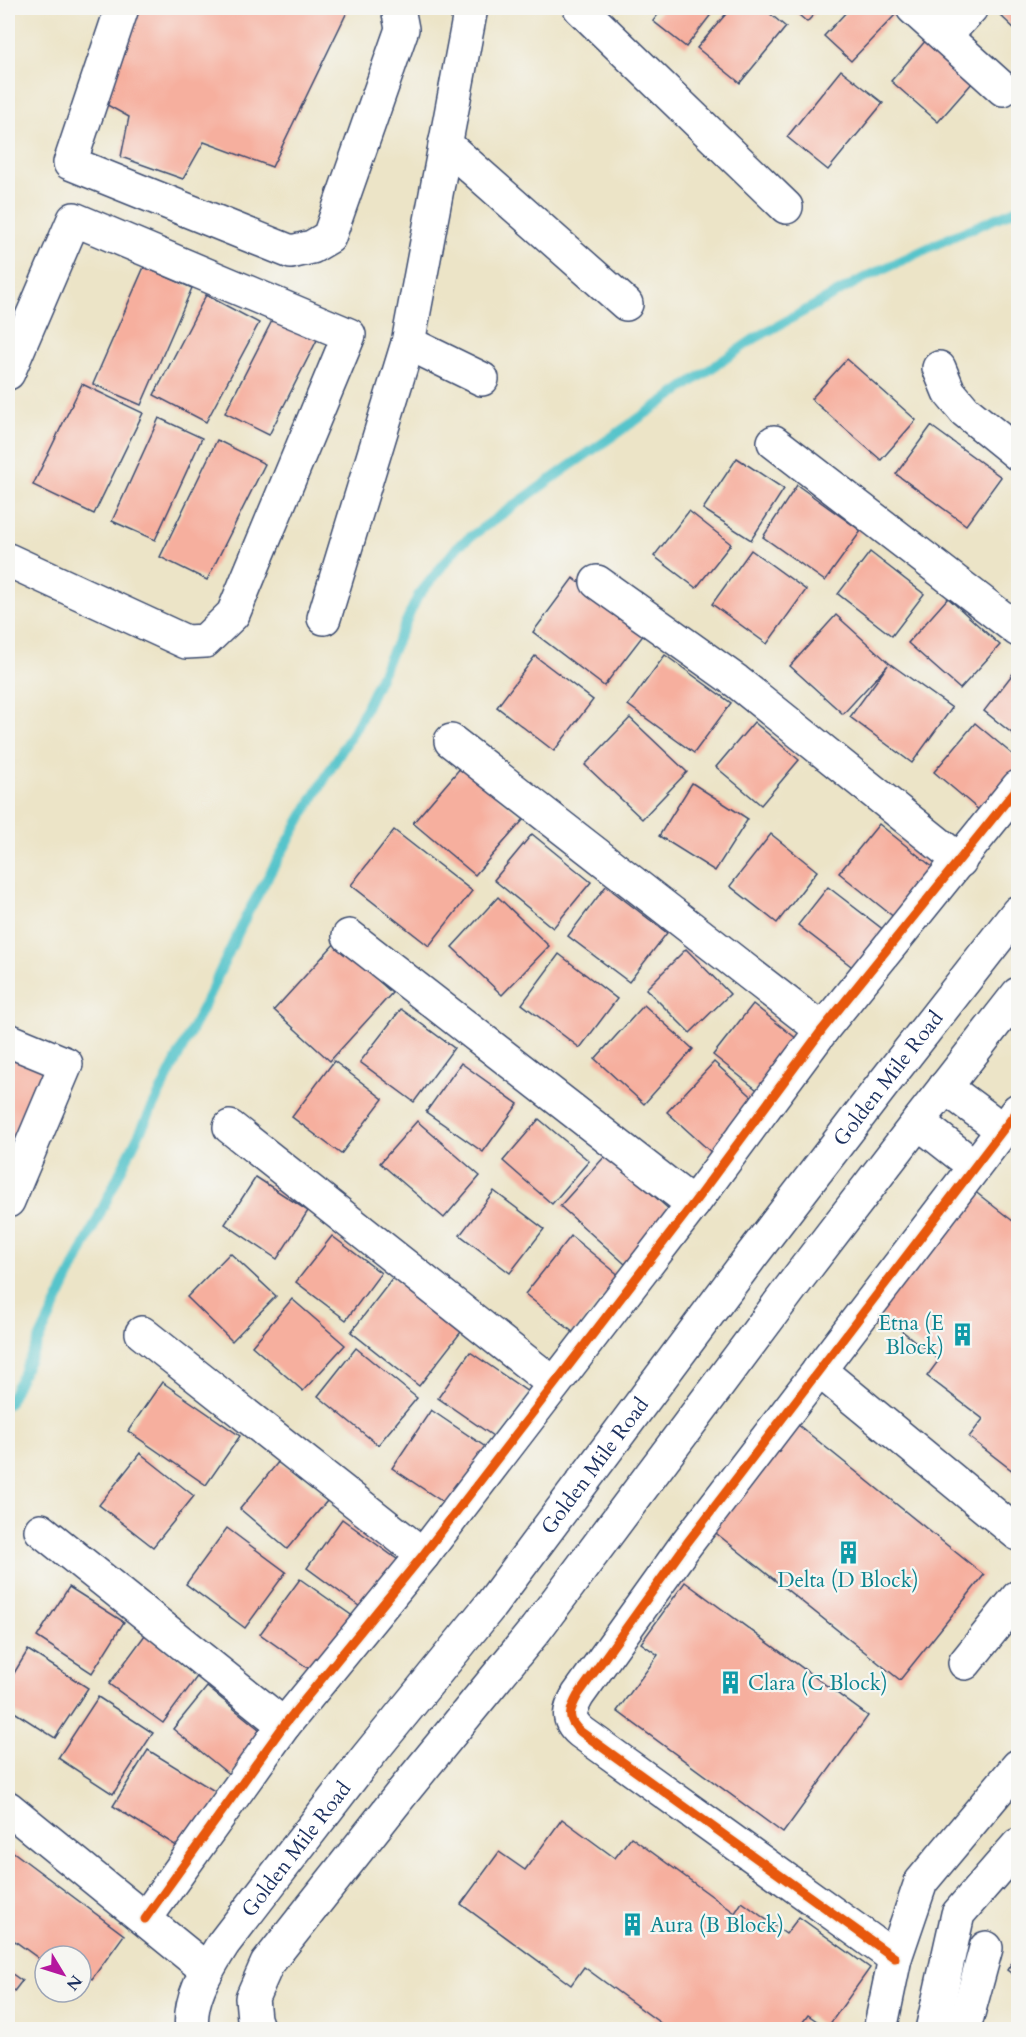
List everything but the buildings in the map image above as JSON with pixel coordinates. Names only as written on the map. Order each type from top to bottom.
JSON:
[{"type":"street","points":[[121,8],[70,163],[291,252],[312,247],[329,237],[402,29],[398,8]]},
{"type":"street","points":[[324,618],[408,343],[471,8]]},
{"type":"street","points":[[580,8],[786,207]]},
{"type":"street","points":[[913,8],[1003,89]]},
{"type":"street","points":[[945,36],[970,8]]},
{"type":"street","points":[[445,144],[626,304]]},
{"type":"street","points":[[8,373],[74,219],[349,334],[233,614],[205,641],[186,642],[8,560]]},
{"type":"street","points":[[408,343],[482,379]]},
{"type":"street","points":[[939,368],[949,392],[965,411],[1018,454]]},
{"type":"street","points":[[774,442],[1018,630]]},
{"type":"street","points":[[597,582],[736,681],[960,861]]},
{"type":"street","points":[[451,741],[822,1030]]},
{"type":"street","points":[[145,1919],[284,1725],[423,1554],[693,1204],[822,1030],[1018,787]]},
{"type":"street","name":"Golden Mile Road","points":[[192,2030],[194,1998],[223,1944],[364,1761],[490,1606],[766,1237],[1018,912]]},
{"type":"street","points":[[349,936],[693,1204]]},
{"type":"street","points":[[258,2030],[254,2019],[252,1998],[267,1964],[402,1793],[536,1629],[945,1086],[1018,994]]},
{"type":"street","points":[[8,1040],[66,1064],[8,1201]]},
{"type":"street","points":[[895,1958],[581,1732],[573,1725],[570,1717],[571,1707],[585,1685],[687,1543],[819,1370],[1003,1115],[945,1086]]},
{"type":"street","points":[[918,1122],[960,1155]]},
{"type":"street","points":[[230,1127],[554,1384]]},
{"type":"street","points":[[142,1332],[423,1554]]},
{"type":"street","points":[[819,1370],[1018,1534]]},
{"type":"street","points":[[41,1530],[284,1725]]},
{"type":"street","points":[[965,1663],[1018,1597]]},
{"type":"street","points":[[364,1761],[402,1793]]},
{"type":"street","points":[[880,2030],[895,1958],[921,1882],[1018,1766]]},
{"type":"street","points":[[8,1808],[207,1970]]},
{"type":"street","points":[[932,2030],[958,1914],[1018,1845]]},
{"type":"street","points":[[961,2030],[966,2021],[986,1948]]},
{"type":"waterway","points":[[8,1404],[248,912],[359,722],[418,596],[459,545],[754,339],[862,279],[1018,209]]},
{"type":"cycle path","points":[[145,1919],[284,1725],[423,1555],[693,1204],[822,1030],[1018,787]]},
{"type":"cycle path","points":[[895,1958],[581,1732],[573,1723],[570,1715],[578,1695],[687,1543],[1018,1110]]},
{"type":"place","name":"Etna (E Block)","points":[[962,1335]]},
{"type":"place","name":"Delta (D Block)","points":[[848,1552]]},
{"type":"place","name":"Clara (C Block)","points":[[730,1683]]},
{"type":"place","name":"Aura (B Block)","points":[[632,1925]]}]
